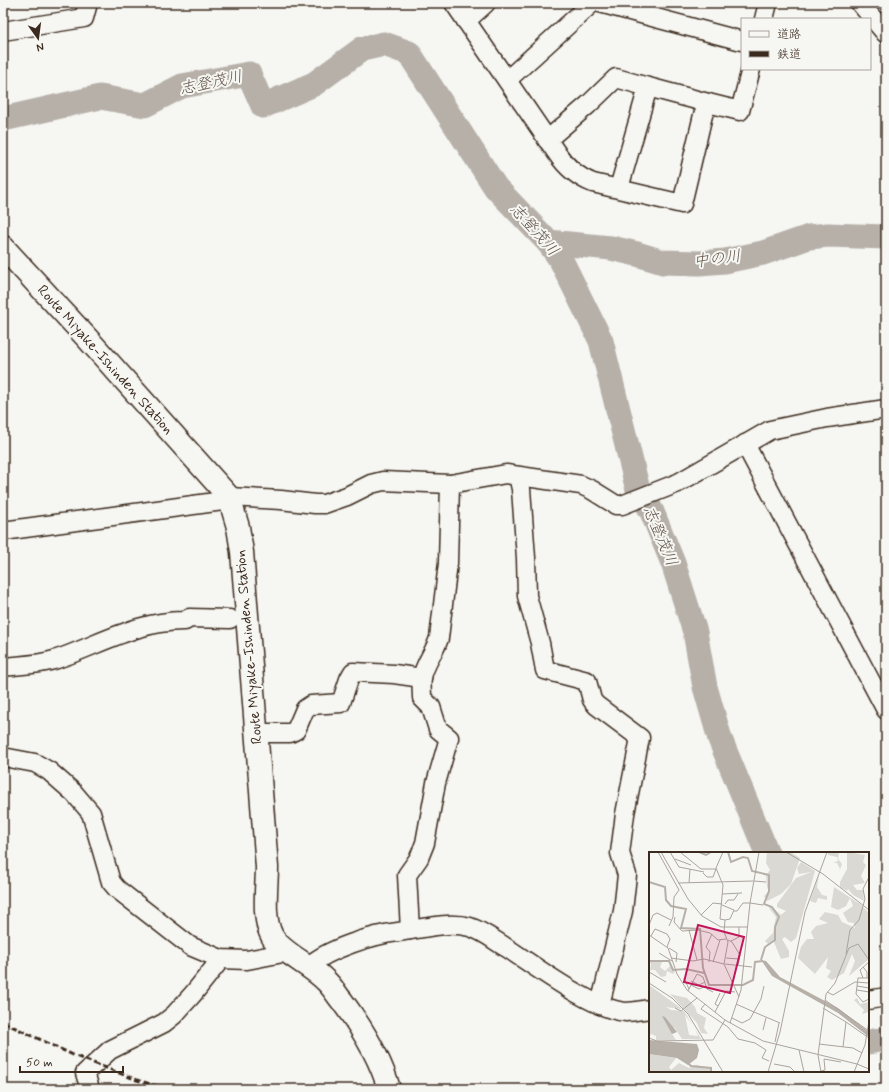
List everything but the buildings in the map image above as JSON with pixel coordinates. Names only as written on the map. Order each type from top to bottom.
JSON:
[{"type":"main road","name":"Route Miyake-Ishinden Station","points":[[3,247],[87,338],[229,499],[238,527],[242,552],[267,867],[266,916],[271,935],[278,945],[309,966],[326,980],[368,1040],[389,1089]]},
{"type":"street","points":[[3,31],[84,18],[88,3]]},
{"type":"street","points":[[454,3],[564,164],[582,179],[593,183],[682,204],[708,103]]},
{"type":"street","points":[[466,21],[486,3]]},
{"type":"street","points":[[507,80],[592,3]]},
{"type":"street","points":[[600,3],[741,40]]},
{"type":"street","points":[[764,18],[768,3]]},
{"type":"street","points":[[860,3],[886,34]]},
{"type":"street","points":[[547,140],[588,105],[616,78],[740,111],[751,70]]},
{"type":"street","points":[[619,188],[648,87]]},
{"type":"street","points":[[3,531],[229,499],[281,500],[324,504],[348,496],[371,484],[384,481],[450,484],[506,474],[581,485],[616,505],[630,503],[678,482],[770,430],[886,408]]},
{"type":"street","points":[[745,444],[886,710]]},
{"type":"street","points":[[518,476],[526,558],[526,596],[540,643],[544,670],[587,681],[592,700],[596,705],[640,738],[625,814],[620,853],[627,874],[623,911],[600,1005]]},
{"type":"street","points":[[410,930],[407,875],[419,858],[425,843],[436,783],[449,738],[438,730],[431,707],[422,698],[422,678],[428,659],[436,647],[439,638],[448,563],[450,484]]},
{"type":"street","points":[[3,667],[53,660],[142,627],[157,623],[185,621],[189,618],[230,620]]},
{"type":"street","points":[[256,733],[290,733],[296,730],[305,709],[311,705],[341,702],[353,672],[394,674],[422,678]]},
{"type":"street","points":[[3,758],[36,763],[49,771],[74,793],[91,813],[111,882],[190,946],[221,959],[246,960],[288,952]]},
{"type":"street","points":[[309,966],[343,947],[387,933],[448,925],[469,927],[477,930],[555,979],[600,1005],[625,1012],[649,1009]]},
{"type":"street","points":[[90,1089],[85,1073],[110,1050],[164,1023],[174,1015],[221,959]]},
{"type":"street","points":[[869,1000],[886,997]]},
{"type":"waterway","name":"志登茂川","points":[[3,119],[100,97],[145,105],[182,86],[249,74],[263,106],[314,84],[362,49],[384,44],[409,53],[496,188],[548,242],[561,260],[601,341],[637,486],[652,512],[673,563],[695,632],[705,687],[720,739],[767,852]]},
{"type":"waterway","name":"中の川","points":[[548,242],[611,248],[663,262],[699,263],[725,261],[763,253],[809,237],[828,235],[886,237]]},
{"type":"waterway","name":"志登茂川","points":[[869,1042],[886,1039]]},
{"type":"railway","points":[[3,1022],[73,1055],[137,1080],[167,1089]]}]
